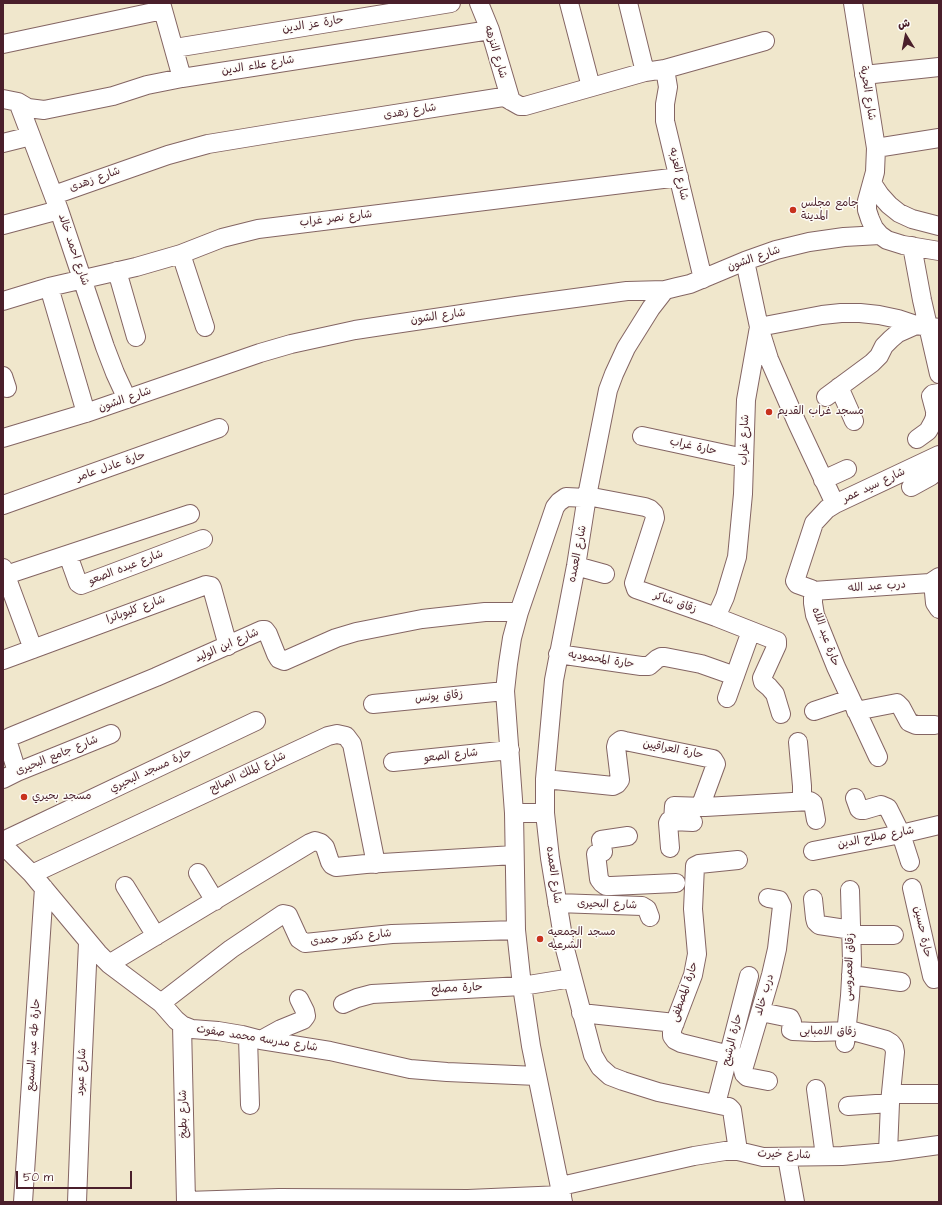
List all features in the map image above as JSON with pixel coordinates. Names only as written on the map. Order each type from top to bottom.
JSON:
[{"type":"street","name":"حارة عز الدين","points":[[175,48],[451,3]]},
{"type":"street","name":"شارع النزهه","points":[[479,3],[490,30],[510,101]]},
{"type":"street","points":[[569,3],[591,88]]},
{"type":"street","points":[[628,3],[645,72]]},
{"type":"street","name":"شارع الحرية","points":[[853,3],[876,148],[875,172],[867,201],[867,210],[874,228],[880,235]]},
{"type":"street","points":[[3,44],[162,7],[175,48],[182,78]]},
{"type":"street","name":"شارع علاء الدين","points":[[16,103],[44,110],[113,96],[147,85],[182,78],[490,30]]},
{"type":"street","name":"شارع زهدى","points":[[3,225],[168,154],[208,144],[286,130],[503,97],[520,106],[525,106],[645,72],[765,41]]},
{"type":"street","points":[[864,75],[939,67]]},
{"type":"street","name":"شارع العزبه","points":[[665,68],[668,86],[665,121],[703,279]]},
{"type":"street","name":"شارع احمد خالد","points":[[16,103],[31,136],[57,202],[108,354],[127,399]]},
{"type":"street","points":[[3,143],[31,136]]},
{"type":"street","points":[[876,148],[939,138]]},
{"type":"street","name":"شارع نصر غراب","points":[[3,301],[49,287],[83,280],[181,254],[222,238],[258,229],[449,204],[678,177]]},
{"type":"street","points":[[872,183],[889,205],[899,213],[912,219],[939,226]]},
{"type":"street","points":[[880,235],[894,243],[939,251]]},
{"type":"street","name":"شارع الشون","points":[[3,438],[86,413],[260,353],[291,344],[388,324],[627,291],[665,290],[690,284],[744,261],[776,250],[809,242],[844,237],[880,235]]},
{"type":"street","points":[[912,246],[939,374]]},
{"type":"street","points":[[181,254],[205,327]]},
{"type":"street","name":"شارع غراب","points":[[716,617],[725,597],[737,557],[742,500],[746,400],[759,327],[744,261]]},
{"type":"street","points":[[117,271],[136,337]]},
{"type":"street","points":[[49,287],[86,413]]},
{"type":"street","name":"شارع العمده","points":[[665,290],[650,308],[626,348],[608,390],[554,680],[545,779],[545,812],[550,858],[565,949],[592,1055],[600,1067],[610,1076],[623,1081],[658,1092],[731,1108],[738,1151]]},
{"type":"street","points":[[835,504],[769,359],[759,327],[822,315],[854,313],[879,315],[928,327]]},
{"type":"street","points":[[854,421],[832,392],[872,363],[891,339],[903,331],[928,327]]},
{"type":"street","points":[[917,439],[928,431],[933,422],[935,411],[931,396],[939,393]]},
{"type":"street","name":"حارة عادل عامر","points":[[3,505],[219,428]]},
{"type":"street","name":"حارة غراب","points":[[642,436],[744,458]]},
{"type":"street","name":"شارع سيد عمر","points":[[814,523],[827,509],[835,504],[910,486],[932,474],[935,457]]},
{"type":"street","points":[[823,480],[847,469]]},
{"type":"street","points":[[562,1195],[537,1076],[522,986],[516,930],[514,813],[505,691],[512,638],[519,612],[555,507],[559,502],[566,498],[587,497]]},
{"type":"street","name":"زقاق شاكر","points":[[587,497],[645,507],[654,513],[655,518],[634,583],[636,589],[716,617],[775,640],[778,643],[762,678],[763,682],[775,694],[781,714]]},
{"type":"street","points":[[33,649],[4,573],[68,555],[190,514]]},
{"type":"street","name":"حارة عبد اللاه","points":[[814,523],[795,581],[797,584],[813,591],[815,615],[836,667],[878,757]]},
{"type":"street","name":"شارع عبده الصعو","points":[[68,555],[78,582],[82,584],[203,539]]},
{"type":"street","points":[[576,566],[605,574]]},
{"type":"street","points":[[936,580],[935,603],[939,609]]},
{"type":"street","name":"درب عبد الله","points":[[813,591],[923,584],[936,580]]},
{"type":"street","name":"شارع كليوباترا","points":[[3,660],[206,584],[212,588],[228,646]]},
{"type":"street","name":"شارع ابن الوليد","points":[[10,775],[8,740],[10,737],[130,688],[265,630],[279,659],[284,660],[336,638],[356,632],[422,619],[485,612],[519,612]]},
{"type":"street","points":[[727,698],[751,631]]},
{"type":"street","name":"حارة المحموديه","points":[[558,654],[641,666],[649,666],[657,659],[665,657],[701,664],[735,676]]},
{"type":"street","name":"زقاق يونس","points":[[373,704],[505,691]]},
{"type":"street","points":[[814,711],[853,705],[897,703],[901,707],[909,722],[935,725]]},
{"type":"street","name":"حارة مسجد البحيري","points":[[3,841],[256,721]]},
{"type":"street","name":"شارع جامع البحيرى","points":[[10,775],[111,734]]},
{"type":"street","name":"شارع الملك الصالح","points":[[32,874],[328,736],[337,734],[346,736],[352,744],[376,864]]},
{"type":"street","name":"حارة العراقيين","points":[[545,779],[608,786],[617,784],[620,780],[616,747],[617,743],[621,740],[713,759],[716,761],[702,802],[705,807]]},
{"type":"street","points":[[798,742],[802,801]]},
{"type":"street","name":"شارع الصعو","points":[[393,762],[510,750]]},
{"type":"street","points":[[855,798],[860,810],[881,805],[888,808],[901,834],[910,862]]},
{"type":"street","points":[[670,848],[668,823],[669,821],[674,820],[674,806],[705,807],[808,800],[812,802],[816,820]]},
{"type":"street","points":[[514,813],[545,812]]},
{"type":"street","points":[[672,821],[693,822]]},
{"type":"street","name":"شارع صلاح الدين","points":[[813,851],[939,825]]},
{"type":"street","points":[[628,836],[602,840],[603,852],[596,854],[599,879],[602,883],[606,886],[676,883]]},
{"type":"street","points":[[109,964],[315,841],[321,843],[325,847],[332,866],[336,867],[356,864],[514,856]]},
{"type":"street","name":"شارع مدرسه محمد صفوت","points":[[3,845],[32,874],[88,943],[109,964],[161,1003],[182,1025],[192,1029],[218,1031],[254,1039],[330,1051],[410,1069],[537,1076]]},
{"type":"street","name":"حارة المصطفى","points":[[738,860],[699,864],[695,866],[693,909],[697,954],[693,975],[672,1030],[672,1036],[680,1043],[746,1060]]},
{"type":"street","points":[[198,874],[215,901]]},
{"type":"street","points":[[125,886],[156,936]]},
{"type":"street","points":[[610,886],[611,904]]},
{"type":"street","name":"حارة طه عبد السميع","points":[[23,1202],[44,888]]},
{"type":"street","name":"حارة حسين","points":[[912,888],[935,977]]},
{"type":"street","name":"زقاق العمروسى","points":[[846,1037],[851,974],[852,932],[850,890]]},
{"type":"street","name":"درب خالد","points":[[768,898],[779,900],[782,906],[777,949],[761,1012],[743,1070],[747,1077],[768,1081]]},
{"type":"street","points":[[813,899],[816,922],[820,925],[852,932],[894,935]]},
{"type":"street","name":"شارع البحيرى","points":[[557,904],[611,904],[645,907],[650,917]]},
{"type":"street","name":"شارع دكتور حمدى","points":[[161,1003],[231,949],[283,914],[288,915],[299,939],[305,943],[392,934],[516,930]]},
{"type":"street","name":"شارع عبود","points":[[77,1202],[88,943]]},
{"type":"street","points":[[851,974],[901,982]]},
{"type":"street","name":"حارة الرشيح","points":[[716,1104],[749,976]]},
{"type":"street","name":"حارة مصلح","points":[[343,1004],[372,994],[522,986],[572,978]]},
{"type":"street","points":[[250,1104],[254,1039],[304,1020],[306,1016],[305,1011],[299,999]]},
{"type":"street","name":"زقاق الامبابى","points":[[761,1012],[790,1018],[792,1022],[791,1030],[793,1031],[815,1032],[846,1037],[853,1031],[886,1040],[891,1043],[895,1052],[890,1098],[888,1152]]},
{"type":"street","points":[[581,1013],[675,1023]]},
{"type":"street","name":"شارع بطيخ","points":[[182,1025],[186,1202]]},
{"type":"street","points":[[816,1089],[825,1156]]},
{"type":"street","points":[[848,1106],[890,1098],[939,1094]]},
{"type":"street","name":"شارع خيرت","points":[[186,1202],[468,1199],[562,1195],[709,1153],[738,1151],[763,1157],[825,1156],[888,1152],[939,1145]]},
{"type":"street","points":[[786,1157],[795,1202]]},
{"type":"place","name":"جامع مجلس المدينة","points":[[793,210]]},
{"type":"place","name":"مسجد غراب القديم","points":[[769,412]]},
{"type":"place","name":"مسجد بحيري","points":[[24,797]]},
{"type":"place","name":"مسجد الجمعيه الشرعيه","points":[[540,939]]}]
